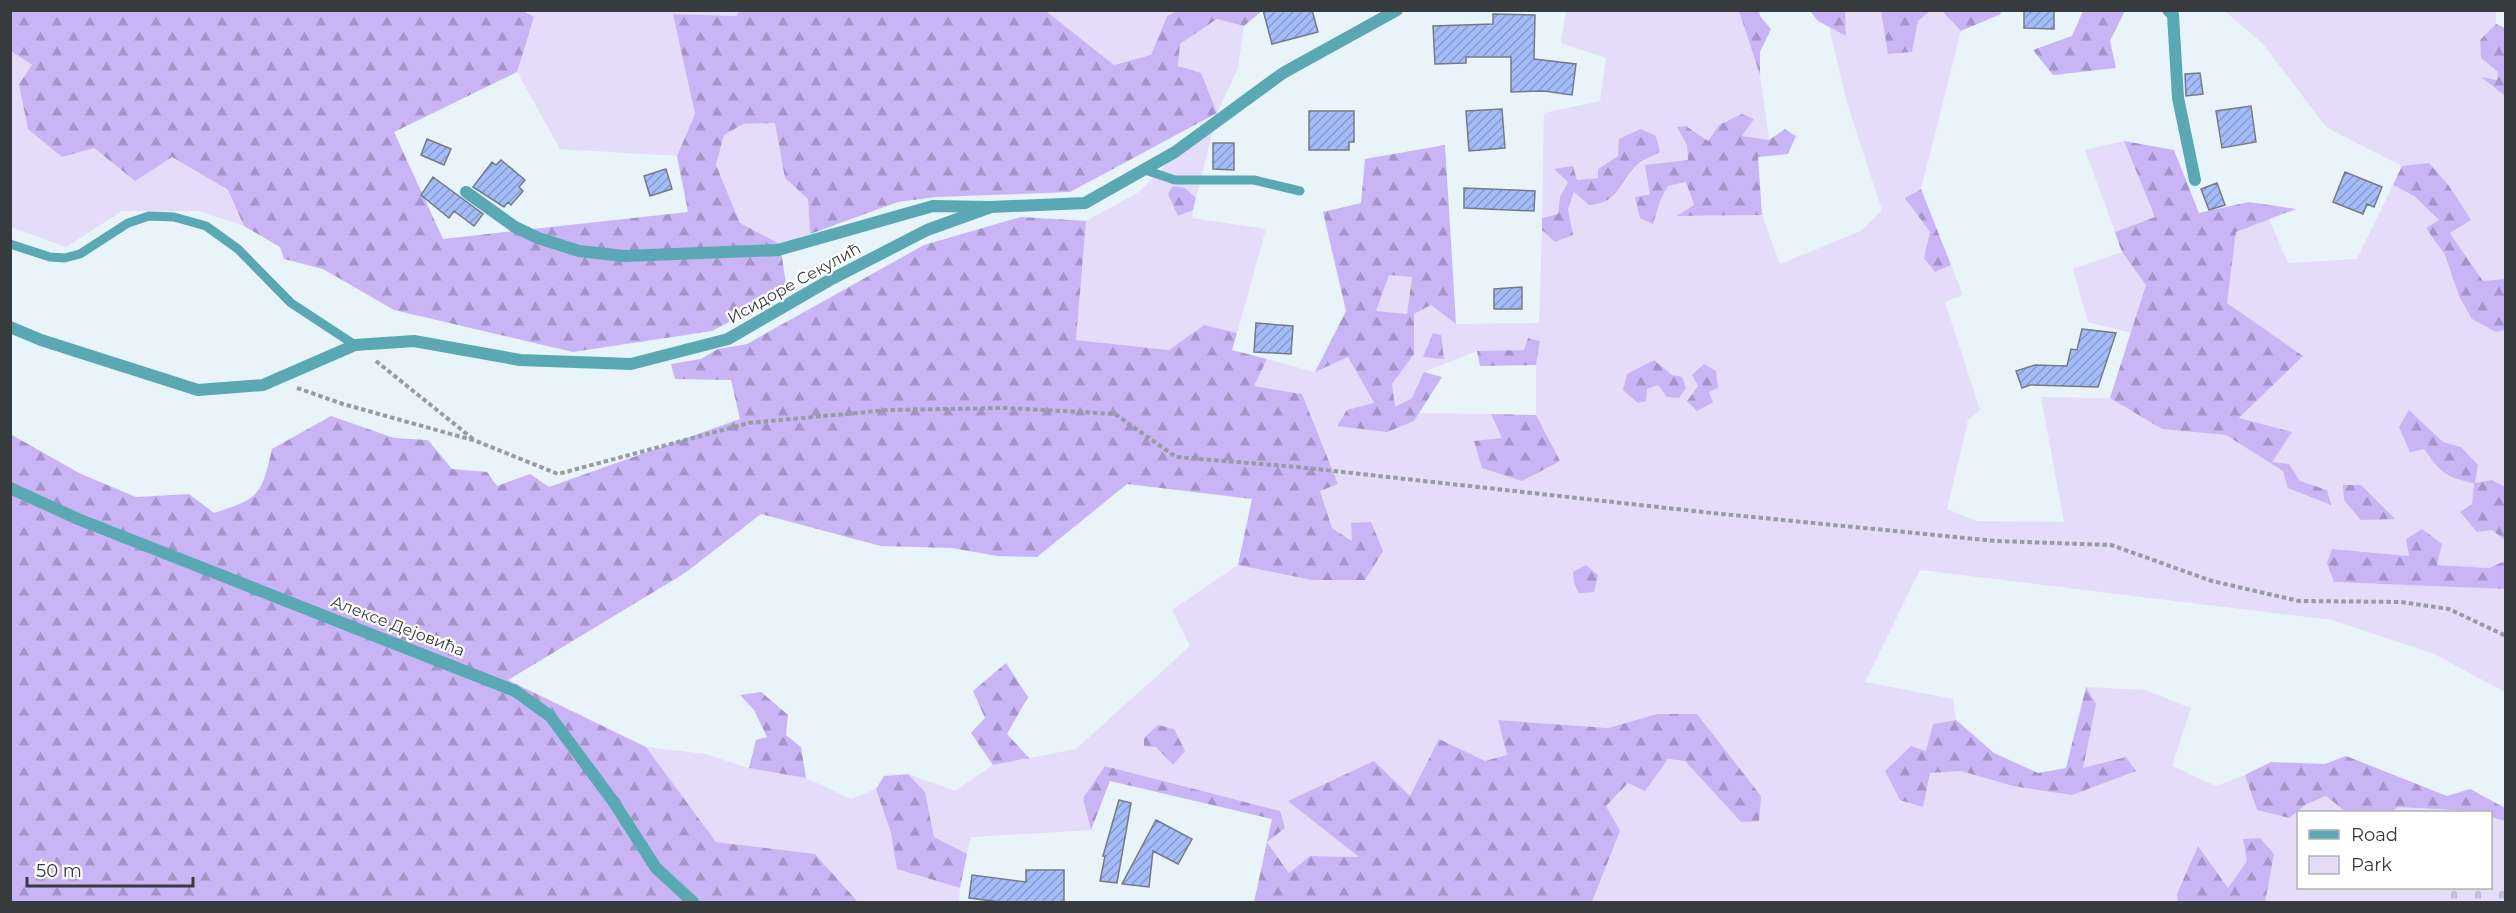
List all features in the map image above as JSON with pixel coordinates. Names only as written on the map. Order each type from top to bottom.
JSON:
[{"type":"street","name":"Исидоре Секулић","points":[[466,192],[515,227],[538,238],[579,251],[624,256],[778,250],[933,206],[991,207],[1085,203],[1175,152],[1283,73],[1397,10]]},
{"type":"street","points":[[2168,10],[2173,15],[2178,98],[2195,180]]},
{"type":"street","name":"Исидоре Секулић","points":[[355,345],[414,341],[520,360],[631,364],[728,339],[828,281],[927,230],[991,207]]},
{"type":"street","points":[[10,327],[41,340],[198,390],[263,385],[355,345]]},
{"type":"street","name":"Алексе Дејовића","points":[[10,488],[78,519],[515,691],[550,716],[613,801],[656,868],[693,903]]},
{"type":"lane","points":[[1145,170],[1175,180],[1254,180],[1300,191]]},
{"type":"lane","points":[[10,244],[50,257],[65,258],[80,254],[128,223],[149,216],[174,217],[206,226],[238,249],[291,303],[355,345]]},
{"type":"path","points":[[355,345],[476,441]]},
{"type":"path","points":[[303,391],[476,441],[558,474],[749,423],[888,410],[1007,408],[1115,414],[1176,458],[1298,467],[1712,513],[1984,540],[2111,545],[2212,581],[2299,601],[2400,602],[2449,609],[2505,636]]},
{"type":"green space","points":[[522,10],[534,17],[517,72],[394,132],[443,239],[688,212],[677,156],[695,114],[673,14],[737,16],[740,10],[1046,11],[1114,65],[1151,55],[1167,16],[1177,11],[1262,11],[1244,26],[1217,19],[1180,44],[1178,66],[1201,73],[1217,113],[1070,192],[936,197],[898,202],[810,234],[808,199],[785,178],[775,123],[743,124],[724,135],[716,165],[740,223],[780,244],[787,291],[712,331],[573,352],[394,310],[323,269],[284,259],[280,247],[244,226],[228,190],[172,157],[135,181],[94,148],[62,157],[28,129],[19,84],[32,65],[11,51],[10,11]]},
{"type":"green space","points":[[529,11],[740,11],[737,16],[674,14],[695,115],[677,156],[560,149],[517,72]]},
{"type":"green space","points":[[1046,11],[1177,11],[1167,16],[1151,55],[1114,65]]},
{"type":"green space","points":[[1566,11],[1739,11],[1760,75],[1769,140],[1742,136],[1719,125],[1708,141],[1686,126],[1678,127],[1687,145],[1688,160],[1650,194],[1635,197],[1653,224],[1660,201],[1668,186],[1686,182],[1694,205],[1678,216],[1762,215],[1780,264],[1861,231],[1882,210],[1847,103],[1829,27],[1846,36],[1845,11],[1881,11],[1889,54],[1912,52],[1918,21],[1930,11],[1942,11],[1961,31],[1921,189],[1905,198],[1930,232],[1935,272],[1951,265],[1963,295],[1945,302],[1980,410],[1968,420],[1947,509],[1976,521],[2064,522],[2041,397],[2110,398],[2162,429],[2226,435],[2271,462],[2291,432],[2239,419],[2302,356],[2227,303],[2236,232],[2269,219],[2288,263],[2357,259],[2393,185],[2414,196],[2439,220],[2426,228],[2445,255],[2459,296],[2496,332],[2505,330],[2505,561],[2489,568],[2436,565],[2410,556],[2333,549],[2335,582],[2505,589],[2505,692],[2432,653],[2332,620],[1920,570],[1865,682],[1953,699],[1956,720],[1933,724],[1930,773],[1961,771],[2013,786],[2135,771],[2126,758],[2082,769],[2096,704],[2086,687],[2145,690],[2191,708],[2172,766],[2216,786],[2245,775],[2257,810],[2289,818],[2297,812],[2297,889],[2436,889],[2432,902],[1592,902],[1620,832],[1606,806],[1628,783],[1645,791],[1668,759],[1685,761],[1741,822],[1657,714],[1608,728],[1498,720],[1507,756],[1485,762],[1439,739],[1411,796],[1360,857],[1310,856],[1289,873],[1267,841],[1279,811],[1106,766],[1083,798],[1091,830],[971,837],[967,854],[934,837],[925,792],[908,774],[955,791],[993,765],[1076,749],[1190,646],[1172,610],[1238,565],[1312,580],[1383,551],[1371,523],[1351,523],[1353,541],[1332,528],[1320,491],[1338,484],[1302,394],[1253,386],[1267,359],[1314,372],[1348,357],[1374,404],[1347,410],[1338,426],[1414,421],[1419,413],[1491,414],[1502,438],[1560,462],[1536,415],[1536,365],[1540,341],[1524,350],[1477,351],[1424,372],[1412,398],[1395,408],[1391,384],[1414,354],[1414,314],[1431,305],[1456,324],[1539,323],[1542,230],[1555,242],[1574,192],[1619,190],[1637,165],[1660,152],[1618,156],[1598,169],[1598,178],[1577,180],[1555,169],[1568,182],[1560,197],[1558,214],[1542,218],[1544,113],[1600,101],[1606,58],[1561,43]],"holes":[[[1692,374],[1712,402],[1687,400],[1698,386]]]},
{"type":"green space","points":[[1739,11],[1759,11],[1760,16],[1771,29],[1760,52],[1760,75]]},
{"type":"green space","points":[[1810,11],[1845,11],[1846,36],[1818,21]]},
{"type":"green space","points":[[1881,11],[1930,11],[1918,21],[1912,52],[1888,54]]},
{"type":"green space","points":[[1942,11],[2000,11],[2001,14],[1961,31]]},
{"type":"green space","points":[[2083,11],[2125,11],[2110,41],[2116,68],[2053,75],[2033,50],[2072,36]]},
{"type":"green space","points":[[2225,11],[2496,11],[2496,24],[2480,40],[2481,57],[2498,72],[2497,80],[2482,78],[2505,96],[2505,279],[2483,281],[2450,232],[2471,220],[2429,163],[2402,166],[2326,127],[2263,44]]},
{"type":"green space","points":[[1218,19],[1244,26],[1238,68],[1217,113],[1178,66],[1180,44]]},
{"type":"green space","points":[[2496,24],[2505,28],[2505,96],[2481,77],[2497,80],[2498,72],[2481,58],[2480,40]]},
{"type":"green space","points":[[11,51],[32,65],[94,148],[135,181],[172,156],[228,191],[244,226],[199,211],[122,211],[66,247],[11,227]]},
{"type":"green space","points":[[1217,113],[1196,198],[1185,188],[1173,186],[1178,216],[1193,210],[1192,218],[1266,229],[1237,333],[1204,325],[1169,350],[1076,340],[1086,221],[1139,192]]},
{"type":"green space","points":[[1742,114],[1754,119],[1742,136],[1769,140],[1785,129],[1796,136],[1788,154],[1758,157],[1762,215],[1677,216],[1694,205],[1686,182],[1668,186],[1660,201],[1653,224],[1640,218],[1635,197],[1650,194],[1645,165],[1688,160],[1687,145],[1677,127],[1686,126],[1708,141],[1719,125]]},
{"type":"green space","points":[[775,123],[785,178],[808,199],[810,234],[780,244],[740,223],[716,165],[724,135],[743,124]]},
{"type":"green space","points":[[1641,129],[1656,136],[1660,152],[1638,165],[1616,192],[1605,201],[1589,205],[1574,192],[1568,209],[1573,235],[1555,242],[1542,230],[1542,218],[1558,214],[1560,197],[1568,182],[1554,169],[1573,166],[1577,180],[1598,178],[1598,169],[1618,156],[1619,139]]},
{"type":"green space","points":[[2124,141],[2155,217],[2115,232],[2085,150]]},
{"type":"green space","points":[[2124,141],[2174,150],[2199,213],[2249,202],[2296,209],[2236,232],[2227,303],[2303,356],[2239,418],[2292,432],[2272,462],[2289,464],[2300,481],[2327,490],[2331,505],[2288,488],[2283,471],[2226,435],[2162,429],[2110,398],[2146,285],[2122,252],[2115,232],[2155,217]]},
{"type":"green space","points":[[1445,145],[1456,324],[1431,305],[1414,314],[1414,354],[1392,384],[1395,407],[1412,398],[1424,372],[1442,377],[1414,421],[1387,432],[1337,426],[1347,410],[1374,403],[1348,357],[1315,372],[1346,311],[1323,212],[1361,203],[1365,159]],"holes":[[[1389,275],[1412,277],[1407,314],[1376,311]]]},
{"type":"green space","points":[[2429,163],[2449,186],[2471,220],[2450,233],[2483,281],[2505,279],[2505,330],[2496,332],[2472,319],[2459,296],[2445,255],[2426,228],[2439,220],[2414,196],[2393,185],[2402,166]]},
{"type":"green space","points":[[1173,186],[1185,188],[1196,198],[1193,210],[1178,216],[1168,194]]},
{"type":"green space","points":[[1921,189],[1951,265],[1935,272],[1924,258],[1930,232],[1905,198]]},
{"type":"green space","points":[[1021,217],[1086,221],[1076,340],[1169,350],[1204,325],[1237,333],[1232,350],[1267,359],[1254,386],[1302,394],[1338,484],[1320,491],[1332,528],[1352,541],[1351,523],[1371,522],[1383,551],[1365,580],[1312,580],[1238,565],[1252,499],[1127,484],[1037,557],[997,556],[952,548],[881,546],[761,514],[685,573],[508,680],[646,747],[716,842],[815,854],[858,902],[11,902],[10,428],[12,435],[81,474],[136,497],[189,494],[214,513],[250,499],[256,493],[265,477],[272,449],[331,416],[394,438],[428,440],[452,469],[487,472],[497,486],[530,474],[549,487],[740,419],[731,380],[675,379],[671,364],[701,359],[718,349],[747,344],[924,245]]},
{"type":"green space","points":[[2122,252],[2146,285],[2131,333],[2088,322],[2073,269]]},
{"type":"green space","points":[[1389,275],[1412,276],[1407,314],[1376,311]]},
{"type":"green space","points":[[1433,333],[1441,335],[1444,359],[1423,357]]},
{"type":"green space","points":[[1528,338],[1540,341],[1536,365],[1480,366],[1477,351],[1524,350]]},
{"type":"green space","points":[[1654,360],[1672,375],[1682,377],[1686,388],[1679,398],[1667,397],[1658,385],[1647,389],[1646,401],[1638,403],[1623,390],[1627,374]]},
{"type":"green space","points":[[1704,364],[1716,371],[1718,388],[1709,392],[1713,402],[1697,411],[1687,401],[1698,386],[1692,375]]},
{"type":"green space","points":[[2409,410],[2443,442],[2461,447],[2478,465],[2475,483],[2492,480],[2505,487],[2505,540],[2492,530],[2477,532],[2460,512],[2472,504],[2474,483],[2444,473],[2424,449],[2410,452],[2399,427]]},
{"type":"green space","points":[[1491,414],[1536,415],[1560,461],[1522,481],[1482,468],[1474,441],[1502,438]]},
{"type":"green space","points":[[2343,485],[2361,485],[2395,519],[2361,520],[2344,500]]},
{"type":"green space","points":[[2422,529],[2442,544],[2437,565],[2489,568],[2505,561],[2505,589],[2334,582],[2327,563],[2332,549],[2409,556],[2406,539]]},
{"type":"green space","points":[[1586,565],[1598,575],[1594,592],[1579,593],[1574,583],[1573,572]]},
{"type":"green space","points":[[1006,663],[1028,697],[1007,734],[1029,758],[993,765],[971,733],[985,718],[973,691]]},
{"type":"green space","points":[[2086,687],[2096,704],[2083,768],[2126,757],[2136,771],[2072,795],[2013,786],[1961,771],[1930,773],[1923,807],[1900,800],[1885,771],[1911,746],[1926,751],[1933,724],[1956,720],[1994,753],[2038,773],[2066,768]]},
{"type":"green space","points":[[761,692],[788,715],[786,735],[801,747],[806,778],[749,768],[756,740],[767,737],[754,710],[740,695]]},
{"type":"green space","points":[[1657,714],[1697,714],[1761,796],[1759,821],[1741,822],[1685,761],[1668,759],[1645,791],[1628,783],[1606,806],[1620,831],[1592,902],[1254,902],[1267,842],[1289,873],[1310,856],[1359,857],[1288,801],[1374,761],[1410,796],[1439,739],[1485,761],[1507,755],[1498,720],[1608,728]]},
{"type":"green space","points":[[1158,725],[1174,729],[1185,751],[1173,765],[1156,747],[1144,746],[1144,738]]},
{"type":"green space","points":[[646,747],[705,754],[749,768],[806,778],[851,799],[876,789],[891,833],[897,869],[960,888],[959,902],[858,902],[815,854],[716,842]]},
{"type":"green space","points":[[2346,756],[2447,796],[2470,789],[2505,808],[2505,821],[2492,817],[2492,811],[2398,807],[2393,811],[2345,811],[2326,796],[2305,805],[2289,818],[2257,810],[2245,775],[2271,762],[2325,764]]},
{"type":"green space","points":[[1105,766],[1280,811],[1285,828],[1267,842],[1272,819],[1110,781],[1091,830],[1083,798]]},
{"type":"green space","points":[[908,774],[925,792],[934,837],[967,854],[960,888],[897,869],[891,833],[876,789],[884,776]]},
{"type":"green space","points":[[2326,796],[2346,811],[2298,811],[2305,805]]},
{"type":"green space","points":[[2398,807],[2457,811],[2393,811]]},
{"type":"green space","points":[[2492,818],[2505,821],[2505,887],[2492,886]]},
{"type":"green space","points":[[2260,838],[2274,854],[2265,902],[2178,902],[2177,894],[2198,846],[2228,888],[2247,861],[2243,839]]},
{"type":"green space","points":[[2505,887],[2505,902],[2432,902],[2436,889]]},
{"type":"building","points":[[1263,10],[1312,10],[1318,32],[1272,44]]},
{"type":"building","points":[[2024,10],[2054,10],[2054,29],[2024,28]]},
{"type":"building","points":[[1493,14],[1535,15],[1534,59],[1576,64],[1572,95],[1544,91],[1511,92],[1511,57],[1466,57],[1466,63],[1435,64],[1433,26],[1493,24]]},
{"type":"building","points":[[2200,73],[2203,94],[2186,96],[2185,74]]},
{"type":"building","points":[[2251,106],[2256,142],[2222,148],[2216,111]]},
{"type":"building","points":[[1502,109],[1505,148],[1469,151],[1466,111]]},
{"type":"building","points":[[1309,111],[1354,111],[1354,142],[1349,142],[1349,150],[1309,150]]},
{"type":"building","points":[[427,139],[451,149],[444,165],[421,155]]},
{"type":"building","points":[[1213,143],[1234,143],[1234,170],[1213,169]]},
{"type":"building","points":[[501,160],[525,180],[519,187],[523,191],[511,205],[508,202],[504,207],[473,187],[492,162],[496,165]]},
{"type":"building","points":[[666,169],[672,189],[650,196],[644,176]]},
{"type":"building","points":[[2345,172],[2382,187],[2374,207],[2367,204],[2363,214],[2333,202]]},
{"type":"building","points":[[433,177],[483,214],[474,226],[454,211],[449,218],[421,195]]},
{"type":"building","points":[[2217,183],[2225,205],[2209,210],[2201,189]]},
{"type":"building","points":[[1464,188],[1535,191],[1534,211],[1464,208]]},
{"type":"building","points":[[1522,287],[1522,309],[1494,309],[1494,289]]},
{"type":"building","points":[[1256,323],[1293,326],[1291,354],[1254,352]]},
{"type":"building","points":[[2082,329],[2116,333],[2098,387],[2030,385],[2022,388],[2016,371],[2035,365],[2067,366],[2071,349],[2077,350]]},
{"type":"building","points":[[1119,800],[1131,803],[1117,883],[1100,881],[1105,856],[1103,856]]},
{"type":"building","points":[[1156,820],[1192,839],[1178,864],[1153,851],[1149,887],[1122,884]]},
{"type":"building","points":[[1026,870],[1064,870],[1064,903],[1008,903],[969,898],[972,875],[1026,882]]}]
